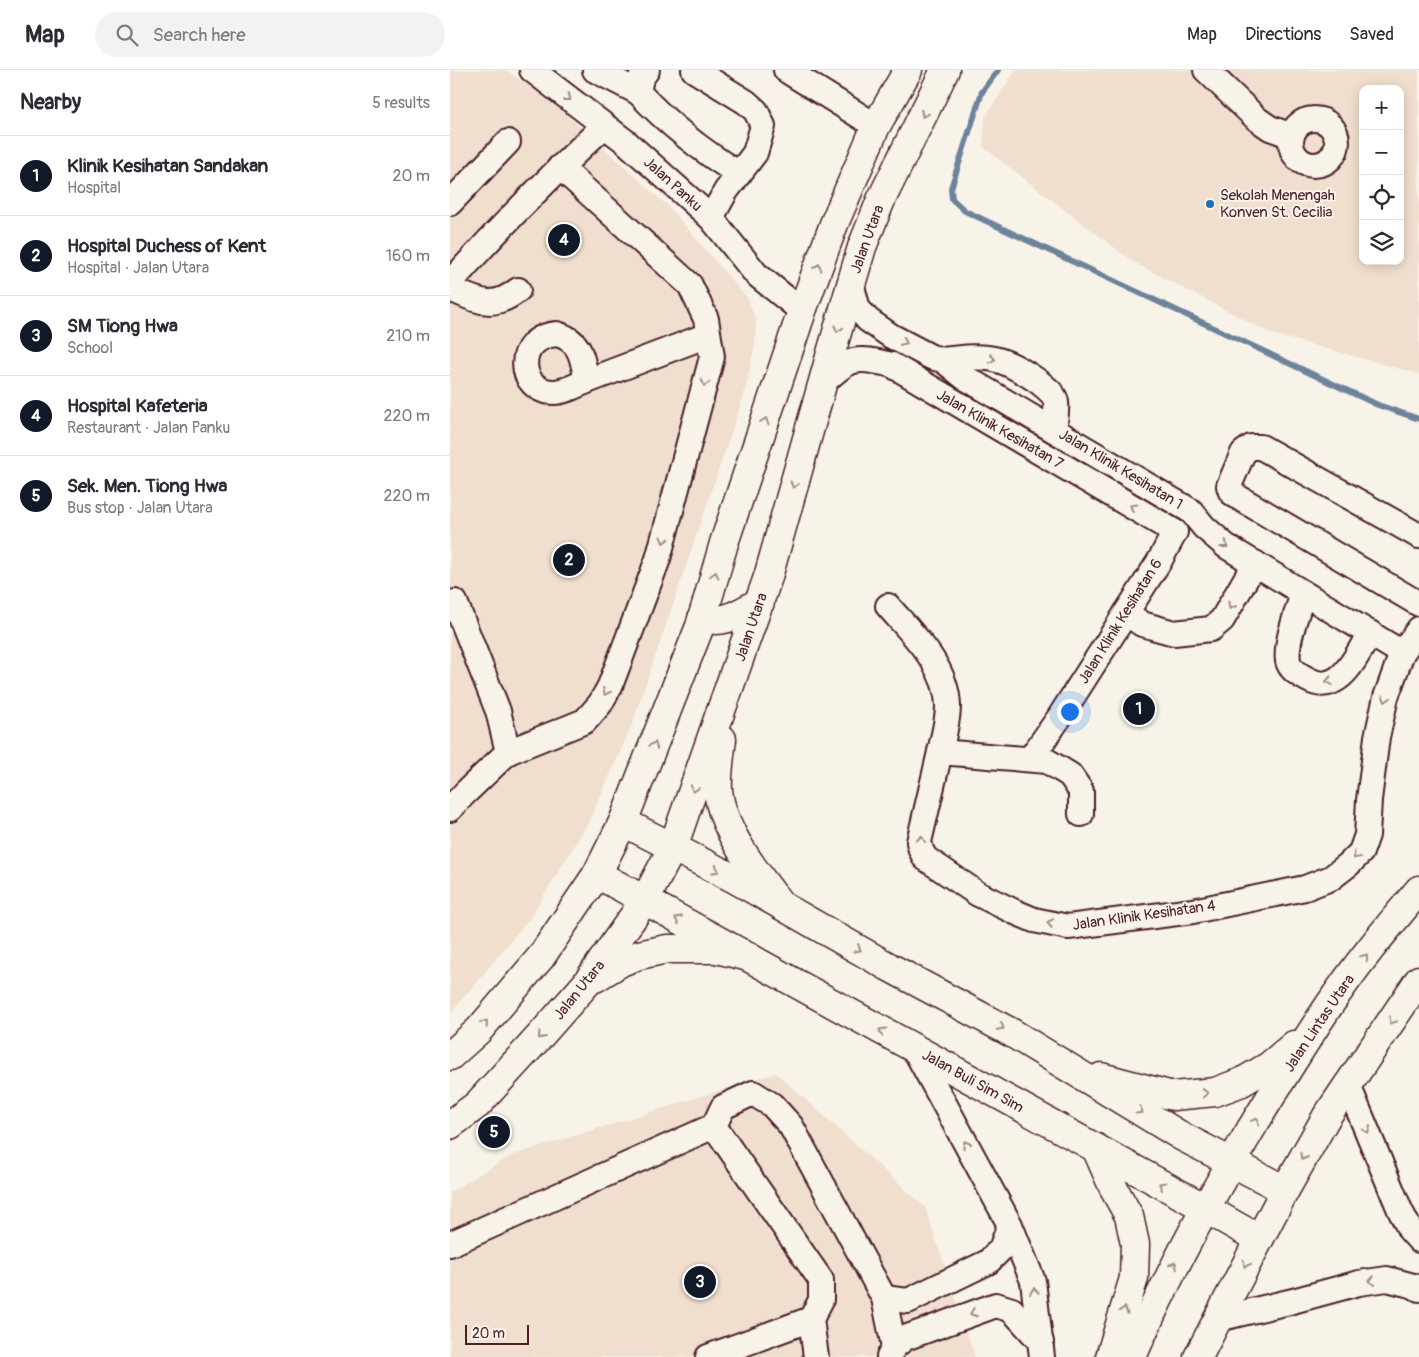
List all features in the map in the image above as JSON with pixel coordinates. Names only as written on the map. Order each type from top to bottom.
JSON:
[{"type":"main road","points":[[450,1056],[479,1030],[541,957],[597,874],[623,822],[704,615],[724,543],[802,311],[834,224],[876,126],[908,70]]},
{"type":"main road","name":"Jalan Utara","points":[[450,1125],[477,1105],[586,984],[645,900],[673,847],[760,602],[862,247],[880,200],[946,70]]},
{"type":"main road","points":[[704,615],[708,619],[724,620],[760,602]]},
{"type":"main road","points":[[726,698],[718,790],[722,809],[738,844],[755,871],[781,905]]},
{"type":"main road","points":[[623,822],[781,905],[889,967],[1012,1033],[1181,1136],[1285,1190]]},
{"type":"main road","name":"Jalan Buli Sim Sim","points":[[597,874],[1259,1239]]},
{"type":"main road","name":"Jalan Lintas Utara","points":[[1205,1208],[1288,1068],[1329,1005],[1383,933],[1419,890]]},
{"type":"main road","points":[[586,984],[621,962],[639,955],[667,949],[716,949],[749,957]]},
{"type":"main road","points":[[1198,1357],[1285,1190],[1328,1116],[1419,980]]},
{"type":"main road","points":[[1072,1070],[1173,1096],[1215,1092],[1242,1082],[1270,1066],[1303,1037],[1329,1005]]},
{"type":"main road","points":[[1096,1148],[1115,1191],[1129,1216],[1135,1244],[1134,1278],[1110,1357]]},
{"type":"main road","points":[[1132,1357],[1175,1262],[1205,1208]]},
{"type":"street","name":"Jalan Panku","points":[[532,70],[626,142],[711,218],[756,274],[802,311]]},
{"type":"street","points":[[595,70],[638,92],[650,105],[703,150],[738,173]]},
{"type":"street","points":[[638,92],[641,78],[648,70]]},
{"type":"street","points":[[694,70],[746,102],[756,111],[764,126],[755,153],[738,173],[711,218]]},
{"type":"street","points":[[786,70],[876,126]]},
{"type":"street","points":[[1206,70],[1257,119],[1270,128],[1292,136]]},
{"type":"street","points":[[450,283],[560,167],[604,126]]},
{"type":"street","points":[[450,202],[508,142]]},
{"type":"street","points":[[450,810],[508,752],[585,721],[600,704],[610,686],[658,559],[712,357],[706,319],[690,285],[560,167]]},
{"type":"street","name":"Jalan Klinik Kesihatan 1","points":[[851,283],[858,309],[868,320],[891,336],[943,360],[964,376],[1191,511],[1204,527],[1226,546],[1402,652]]},
{"type":"street","points":[[450,289],[483,302],[495,302],[508,297],[518,290]]},
{"type":"street","points":[[587,381],[708,335]]},
{"type":"street","points":[[943,360],[966,357],[991,357],[1019,368],[1047,388],[1056,401],[1054,430]]},
{"type":"street","name":"Jalan Klinik Kesihatan 7","points":[[823,383],[842,365],[861,359],[892,365],[1175,532]]},
{"type":"street","points":[[1419,536],[1261,447],[1251,446],[1243,454],[1229,486],[1231,492],[1236,496],[1419,604]]},
{"type":"street","name":"Jalan Klinik Kesihatan 6","points":[[1030,759],[1059,718],[1126,614],[1175,532]]},
{"type":"street","points":[[1126,614],[1142,624],[1174,633],[1211,629],[1222,620],[1255,564]]},
{"type":"street","points":[[1303,593],[1289,642],[1288,662],[1296,673],[1310,682],[1325,684],[1336,681],[1347,672],[1370,633]]},
{"type":"street","points":[[455,602],[498,711],[508,752]]},
{"type":"street","points":[[888,606],[924,648],[941,675],[946,691],[948,708],[940,752],[1047,761],[1070,775],[1081,791],[1081,814]]},
{"type":"street","points":[[1402,652],[1419,629]]},
{"type":"street","name":"Jalan Klinik Kesihatan 4","points":[[940,752],[919,842],[921,850],[926,858],[935,866],[978,894],[1034,920],[1068,927],[1086,925],[1193,911],[1305,888],[1331,878],[1361,852],[1367,835],[1369,800],[1377,737],[1386,697],[1402,652]]},
{"type":"street","points":[[914,1048],[1010,1225],[1033,1282],[1042,1349]]},
{"type":"street","points":[[1348,1085],[1400,1210],[1410,1230],[1419,1240]]},
{"type":"street","points":[[450,1244],[714,1126],[723,1107],[752,1093],[772,1105],[791,1126],[884,1298],[891,1352]]},
{"type":"street","points":[[714,1126],[821,1280],[821,1300],[811,1319],[816,1357]]},
{"type":"street","points":[[884,1298],[908,1301],[988,1262],[1001,1249],[1010,1225]]},
{"type":"street","points":[[1217,1319],[1359,1283],[1387,1279],[1419,1289]]},
{"type":"street","points":[[891,1352],[905,1338],[979,1310],[996,1306],[1012,1310],[1042,1349]]},
{"type":"street","points":[[708,1357],[811,1319]]},
{"type":"shaded area","points":[[450,70],[505,70],[552,101],[669,207],[748,299],[756,320],[755,344],[744,395],[632,725],[590,820],[530,918],[450,1014]]},
{"type":"shaded area","name":"Sekolah Menengah Konven St. Cecilia","points":[[1016,70],[1419,70],[1419,374],[1272,334],[1133,262],[983,147],[985,117]]},
{"type":"shaded area","points":[[776,1073],[925,1207],[975,1357],[450,1357],[450,1192],[510,1156]]},
{"type":"waterway","points":[[998,70],[982,92],[951,188],[952,199],[965,211],[1378,405],[1419,419]]},
{"type":"place","name":"Sekolah Menengah Konven St. Cecilia","points":[[1210,204]]},
{"type":"place","name":"Hospital Kafeteria","points":[[564,240]]},
{"type":"place","name":"Hospital Duchess of Kent","points":[[569,560]]},
{"type":"place","name":"Klinik Kesihatan Sandakan","points":[[1139,709]]},
{"type":"place","name":"Sek. Men. Tiong Hwa","points":[[494,1132]]},
{"type":"place","name":"SM Tiong Hwa","points":[[700,1282]]}]
